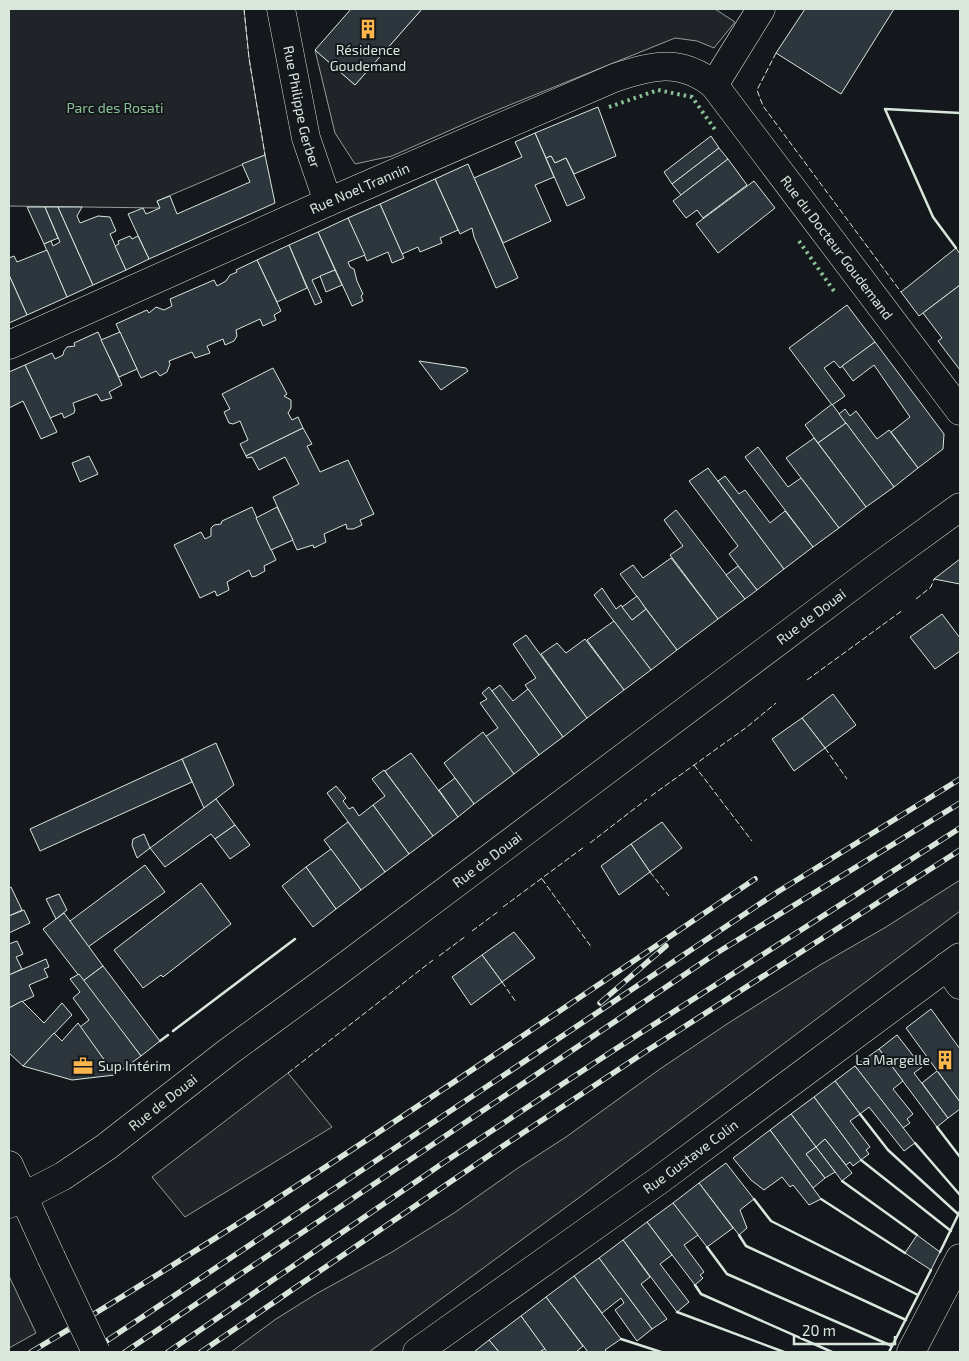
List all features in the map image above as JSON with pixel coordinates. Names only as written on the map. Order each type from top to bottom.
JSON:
[{"type":"street","name":"Rue Philippe Gerber","points":[[281,9],[308,145],[328,202]]},
{"type":"street","points":[[714,85],[761,9]]},
{"type":"street","name":"Rue Noel Trannin","points":[[9,345],[328,202],[614,78],[636,70],[667,66],[693,71],[714,85]]},
{"type":"street","name":"Rue du Docteur Goudemand","points":[[714,85],[960,411]]},
{"type":"street","name":"Rue de Douai","points":[[16,1200],[64,1176],[106,1147],[228,1052],[960,507]]},
{"type":"street","name":"Rue Gustave Colin","points":[[418,1352],[956,969]]},
{"type":"street","points":[[9,1165],[16,1200],[50,1257],[96,1352]]},
{"type":"street","points":[[911,1352],[960,1258]]},
{"type":"green space","name":"Parc des Rosati","points":[[9,9],[244,9],[249,58],[265,155],[157,201],[160,208],[9,206]]},
{"type":"green space","points":[[422,9],[715,9],[735,22],[714,48],[697,41],[675,38],[480,117],[392,156],[355,164],[335,133],[315,50],[355,85]]},
{"type":"green space","points":[[960,880],[960,911],[584,1194],[369,1352],[231,1352],[276,1319],[316,1294],[392,1252],[454,1213],[727,1024]]},
{"type":"green space","points":[[288,1073],[332,1127],[185,1217],[152,1177]]},
{"type":"green space","points":[[9,1276],[36,1333],[9,1348]]},
{"type":"building","name":"Résidence Goudemand","points":[[351,9],[422,9],[355,85],[315,50]]},
{"type":"building","points":[[805,9],[894,9],[841,94],[776,53]]},
{"type":"building","points":[[598,107],[616,156],[574,174],[566,158],[555,163],[551,156],[546,158],[535,133]]},
{"type":"building","points":[[535,133],[554,177],[535,185],[551,221],[503,243],[474,178],[522,157],[515,142]]},
{"type":"building","points":[[711,136],[719,148],[672,184],[664,172]]},
{"type":"building","points":[[719,148],[728,159],[681,195],[672,184]]},
{"type":"building","points":[[265,155],[275,203],[149,259],[128,214],[143,208],[146,214],[160,208],[157,201],[170,196],[177,214],[250,182],[242,164]]},
{"type":"building","points":[[551,156],[555,163],[566,158],[585,198],[567,206],[546,158]]},
{"type":"building","points":[[728,159],[747,185],[703,218],[697,210],[686,218],[673,201]]},
{"type":"building","points":[[468,164],[518,278],[496,288],[472,228],[460,234],[435,179]]},
{"type":"building","points":[[435,179],[458,230],[440,238],[442,243],[420,252],[418,247],[402,254],[380,204]]},
{"type":"building","points":[[754,181],[775,208],[718,253],[696,224]]},
{"type":"building","points":[[380,204],[404,258],[392,263],[388,252],[367,261],[348,218]]},
{"type":"building","points":[[27,207],[45,207],[58,238],[44,244]]},
{"type":"building","points":[[45,207],[58,207],[93,285],[67,297],[44,244],[51,241],[53,246],[60,242]]},
{"type":"building","points":[[58,207],[82,207],[77,216],[80,223],[98,216],[110,217],[116,231],[110,234],[126,270],[93,285]]},
{"type":"building","points":[[348,218],[365,255],[348,262],[350,267],[354,269],[363,294],[361,296],[363,301],[352,306],[318,232]]},
{"type":"building","points":[[318,232],[335,270],[312,280],[322,302],[315,305],[289,245]]},
{"type":"building","points":[[130,236],[132,239],[138,236],[149,259],[126,270],[115,246],[119,244],[118,241]]},
{"type":"building","points":[[289,245],[307,288],[277,302],[257,260]]},
{"type":"building","points":[[956,248],[960,254],[960,285],[919,316],[901,292]]},
{"type":"building","points":[[47,250],[67,297],[27,315],[9,275],[9,258],[14,256],[17,262]]},
{"type":"building","points":[[257,260],[281,311],[274,315],[276,320],[263,326],[260,319],[236,330],[237,336],[234,341],[225,345],[223,339],[207,346],[210,353],[195,358],[192,352],[169,361],[170,364],[167,372],[160,376],[156,371],[141,378],[116,324],[147,310],[149,313],[156,307],[164,310],[172,306],[170,299],[214,280],[217,286],[226,281],[230,275],[237,272],[236,270]]},
{"type":"building","points":[[335,270],[342,285],[326,292],[320,276]]},
{"type":"building","points":[[9,275],[27,315],[9,323]]},
{"type":"building","points":[[960,285],[960,370],[938,341],[942,338],[923,313]]},
{"type":"building","points":[[847,305],[875,342],[840,368],[834,361],[824,368],[845,396],[832,405],[789,348]]},
{"type":"building","points":[[98,332],[122,385],[109,392],[112,398],[101,401],[97,394],[73,403],[74,413],[64,418],[62,413],[50,418],[25,365],[52,353],[55,359],[63,355],[67,347],[75,346],[74,343]]},
{"type":"building","points":[[120,332],[137,369],[119,377],[101,340]]},
{"type":"building","points":[[875,342],[944,434],[943,449],[918,468],[891,432],[910,417],[874,365],[853,381],[842,366]]},
{"type":"building","points":[[419,361],[466,368],[468,371],[441,390]]},
{"type":"building","points":[[25,365],[57,432],[41,439],[23,401],[9,408],[9,372]]},
{"type":"building","points":[[273,368],[287,394],[284,396],[291,400],[291,408],[288,413],[292,420],[298,417],[303,428],[246,456],[240,444],[248,440],[240,421],[233,424],[229,423],[224,412],[230,409],[222,394]]},
{"type":"building","points":[[832,404],[846,423],[818,443],[805,425]]},
{"type":"building","points":[[845,409],[850,416],[856,411],[877,439],[889,430],[918,468],[894,487],[839,414]]},
{"type":"building","points":[[846,423],[894,487],[866,507],[818,443]]},
{"type":"building","points":[[303,428],[312,444],[307,446],[320,472],[348,460],[374,514],[360,520],[362,525],[353,529],[347,529],[346,524],[324,534],[326,542],[314,548],[313,545],[297,550],[273,497],[299,484],[285,457],[259,470],[252,457],[247,458],[246,456]]},
{"type":"building","points":[[814,438],[866,507],[839,528],[786,458]]},
{"type":"building","points":[[758,447],[788,487],[801,478],[839,528],[813,547],[745,457]]},
{"type":"building","points":[[89,456],[98,474],[80,482],[72,463]]},
{"type":"building","points":[[708,468],[784,569],[757,590],[729,554],[738,546],[689,481]]},
{"type":"building","points":[[725,476],[739,494],[745,490],[770,523],[785,511],[813,547],[784,569],[718,481]]},
{"type":"building","points":[[252,507],[276,560],[264,566],[265,571],[256,576],[252,577],[249,570],[227,582],[229,590],[217,596],[215,591],[200,598],[174,545],[201,532],[205,539],[211,536],[211,528],[214,525],[221,524],[222,521]]},
{"type":"building","points":[[277,507],[293,540],[271,550],[256,518]]},
{"type":"building","points":[[676,510],[745,599],[718,619],[670,555],[683,546],[664,520]]},
{"type":"building","points":[[671,558],[718,619],[677,650],[620,574],[633,565],[643,578]]},
{"type":"building","points":[[960,559],[960,584],[934,579]]},
{"type":"building","points":[[738,566],[757,590],[745,599],[726,575]]},
{"type":"building","points":[[602,588],[616,609],[621,605],[632,620],[646,609],[677,650],[651,670],[594,595]]},
{"type":"building","points":[[637,596],[646,609],[632,620],[622,607]]},
{"type":"building","points":[[942,614],[960,638],[960,651],[935,669],[910,637]]},
{"type":"building","points":[[614,621],[651,670],[624,690],[587,640]]},
{"type":"building","points":[[526,635],[587,718],[563,737],[525,685],[536,678],[513,644]]},
{"type":"building","points":[[585,639],[624,690],[587,718],[541,654],[557,643],[566,653]]},
{"type":"building","points":[[500,685],[513,701],[528,689],[563,737],[539,755],[492,691]]},
{"type":"building","points":[[489,687],[539,755],[514,774],[485,737],[498,728],[480,703],[487,699],[482,693]]},
{"type":"building","points":[[833,694],[856,725],[825,748],[802,718]]},
{"type":"building","points":[[802,718],[825,748],[794,771],[772,739]]},
{"type":"building","points":[[483,732],[514,774],[474,804],[444,763]]},
{"type":"building","points":[[216,743],[234,785],[204,808],[182,759]]},
{"type":"building","points":[[411,753],[458,817],[433,836],[385,771]]},
{"type":"building","points":[[182,759],[192,782],[40,851],[30,829]]},
{"type":"building","points":[[384,770],[433,836],[409,854],[373,805],[385,796],[372,779]]},
{"type":"building","points":[[455,778],[474,804],[458,817],[439,790]]},
{"type":"building","points":[[336,786],[346,798],[343,801],[349,809],[353,807],[359,816],[373,805],[409,854],[385,872],[327,793]]},
{"type":"building","points":[[216,799],[235,825],[215,839],[211,834],[165,867],[150,848]]},
{"type":"building","points":[[348,822],[385,872],[361,890],[324,840]]},
{"type":"building","points":[[662,822],[682,848],[650,872],[631,844]]},
{"type":"building","points":[[235,825],[250,845],[230,859],[215,839]]},
{"type":"building","points":[[144,834],[150,848],[137,858],[132,845],[133,839]]},
{"type":"building","points":[[631,844],[650,872],[619,895],[601,866]]},
{"type":"building","points":[[331,849],[361,890],[336,909],[306,867]]},
{"type":"building","points":[[145,865],[165,892],[88,947],[70,921]]},
{"type":"building","points":[[306,867],[336,909],[313,927],[282,886]]},
{"type":"building","points":[[201,883],[231,924],[163,977],[161,975],[143,988],[114,950]]},
{"type":"building","points":[[11,887],[22,910],[9,916],[9,888]]},
{"type":"building","points":[[59,894],[67,910],[56,919],[46,899]]},
{"type":"building","points":[[24,910],[30,923],[9,933],[9,916]]},
{"type":"building","points":[[64,913],[103,966],[83,981],[43,929]]},
{"type":"building","points":[[514,932],[535,958],[502,982],[482,955]]},
{"type":"building","points":[[17,941],[23,954],[16,957],[22,969],[9,975],[9,944]]},
{"type":"building","points":[[482,955],[502,982],[471,1005],[452,977]]},
{"type":"building","points":[[46,959],[49,967],[44,969],[48,977],[29,985],[34,996],[9,1008],[9,975]]},
{"type":"building","points":[[103,966],[160,1041],[141,1056],[83,981]]},
{"type":"building","points":[[79,974],[141,1056],[115,1075],[80,1027],[89,1020],[73,998],[80,992],[70,979]]},
{"type":"building","points":[[22,1001],[44,1023],[62,1003],[72,1015],[23,1066],[9,1053],[9,1008]]},
{"type":"building","name":"La Margelle","points":[[931,1009],[960,1049],[960,1102],[906,1028]]},
{"type":"building","points":[[78,1023],[115,1075],[72,1080],[23,1066],[54,1033],[62,1041]]},
{"type":"building","points":[[897,1035],[922,1067],[914,1073],[948,1118],[937,1127],[879,1049]]},
{"type":"building","points":[[879,1049],[903,1081],[893,1089],[913,1114],[907,1119],[910,1123],[903,1128],[855,1066]]},
{"type":"building","points":[[855,1066],[915,1143],[904,1151],[869,1107],[860,1114],[835,1081]]},
{"type":"building","points":[[937,1071],[960,1102],[960,1109],[948,1118],[922,1083]]},
{"type":"building","points":[[835,1081],[860,1114],[850,1121],[870,1147],[866,1150],[869,1154],[861,1160],[814,1097]]},
{"type":"building","points":[[814,1097],[861,1160],[853,1166],[850,1162],[846,1165],[825,1139],[816,1147],[791,1114]]},
{"type":"building","points":[[791,1114],[816,1147],[806,1154],[825,1178],[813,1188],[770,1130]]},
{"type":"building","points":[[770,1130],[821,1199],[809,1205],[793,1185],[790,1187],[782,1177],[764,1190],[751,1180],[733,1158]]},
{"type":"building","points":[[825,1139],[852,1173],[842,1181],[816,1147]]},
{"type":"building","points":[[816,1147],[835,1172],[825,1178],[806,1154]]},
{"type":"building","points":[[726,1163],[754,1199],[740,1210],[747,1228],[739,1235],[699,1183]]},
{"type":"building","points":[[699,1183],[733,1228],[707,1247],[673,1203]]},
{"type":"building","points":[[673,1203],[698,1235],[684,1245],[704,1272],[700,1275],[703,1278],[695,1285],[647,1222]]},
{"type":"building","points":[[647,1222],[672,1255],[660,1264],[689,1302],[677,1312],[623,1240]]},
{"type":"building","points":[[917,1235],[940,1252],[931,1270],[905,1253]]},
{"type":"building","points":[[623,1240],[650,1277],[641,1284],[667,1319],[652,1329],[599,1258]]},
{"type":"building","points":[[599,1258],[652,1329],[637,1341],[615,1310],[624,1303],[621,1298],[602,1313],[574,1276]]},
{"type":"building","points":[[574,1276],[621,1339],[605,1350],[607,1352],[588,1352],[546,1297]]},
{"type":"building","points":[[546,1297],[583,1346],[576,1352],[547,1352],[521,1316]]},
{"type":"building","points":[[521,1316],[545,1349],[539,1352],[499,1352],[489,1340]]},
{"type":"building","points":[[489,1340],[499,1352],[474,1352],[475,1351]]},
{"type":"railway","points":[[90,1352],[779,891],[960,779]]},
{"type":"railway","points":[[125,1352],[715,954],[960,803]]},
{"type":"railway","points":[[168,1352],[446,1161],[614,1050],[960,828]]},
{"type":"railway","points":[[201,1352],[500,1148],[648,1050],[960,850]]},
{"type":"railway","points":[[31,1352],[124,1296],[306,1180],[755,879]]},
{"type":"railway","points":[[600,1003],[666,946]]},
{"type":"hedge","points":[[609,107],[658,90],[692,97],[716,131]]},
{"type":"hedge","points":[[799,241],[836,294]]},
{"type":"fence","points":[[244,9],[249,58],[265,155]]},
{"type":"fence","points":[[776,53],[757,90],[763,106],[901,292]]},
{"type":"fence","points":[[916,599],[931,587],[934,579]]},
{"type":"fence","points":[[807,680],[903,610]]},
{"type":"fence","points":[[651,796],[747,727],[776,703]]},
{"type":"fence","points":[[825,748],[847,779]]},
{"type":"fence","points":[[694,765],[752,841]]},
{"type":"fence","points":[[590,843],[647,799]]},
{"type":"fence","points":[[503,907],[584,847]]},
{"type":"fence","points":[[650,872],[669,896]]},
{"type":"fence","points":[[542,879],[592,948]]},
{"type":"fence","points":[[472,931],[499,911]]},
{"type":"fence","points":[[439,956],[466,936]]},
{"type":"fence","points":[[288,1073],[433,960]]},
{"type":"fence","points":[[502,982],[516,1002]]},
{"type":"wall","points":[[956,248],[933,217],[885,109],[960,113]]},
{"type":"wall","points":[[173,1031],[295,939]]},
{"type":"wall","points":[[160,1041],[168,1035]]},
{"type":"wall","points":[[860,1114],[888,1150],[958,1214]]},
{"type":"wall","points":[[937,1127],[960,1157]]},
{"type":"wall","points":[[915,1143],[960,1195]]},
{"type":"wall","points":[[861,1160],[951,1231]]},
{"type":"wall","points":[[842,1181],[917,1235]]},
{"type":"wall","points":[[754,1199],[771,1221],[918,1295]]},
{"type":"wall","points":[[821,1199],[905,1253]]},
{"type":"wall","points":[[940,1252],[960,1211]]},
{"type":"wall","points":[[739,1235],[746,1246],[906,1320]]},
{"type":"wall","points":[[707,1247],[727,1274],[892,1346]]},
{"type":"wall","points":[[889,1352],[931,1270]]},
{"type":"wall","points":[[695,1285],[701,1294],[832,1352]]},
{"type":"wall","points":[[677,1312],[784,1352]]},
{"type":"wall","points":[[621,1339],[661,1352]]},
{"type":"place","name":"Résidence Goudemand","points":[[368,29]]},
{"type":"place","name":"La Margelle","points":[[945,1060]]},
{"type":"place","name":"Sup Intérim","points":[[83,1066]]}]
